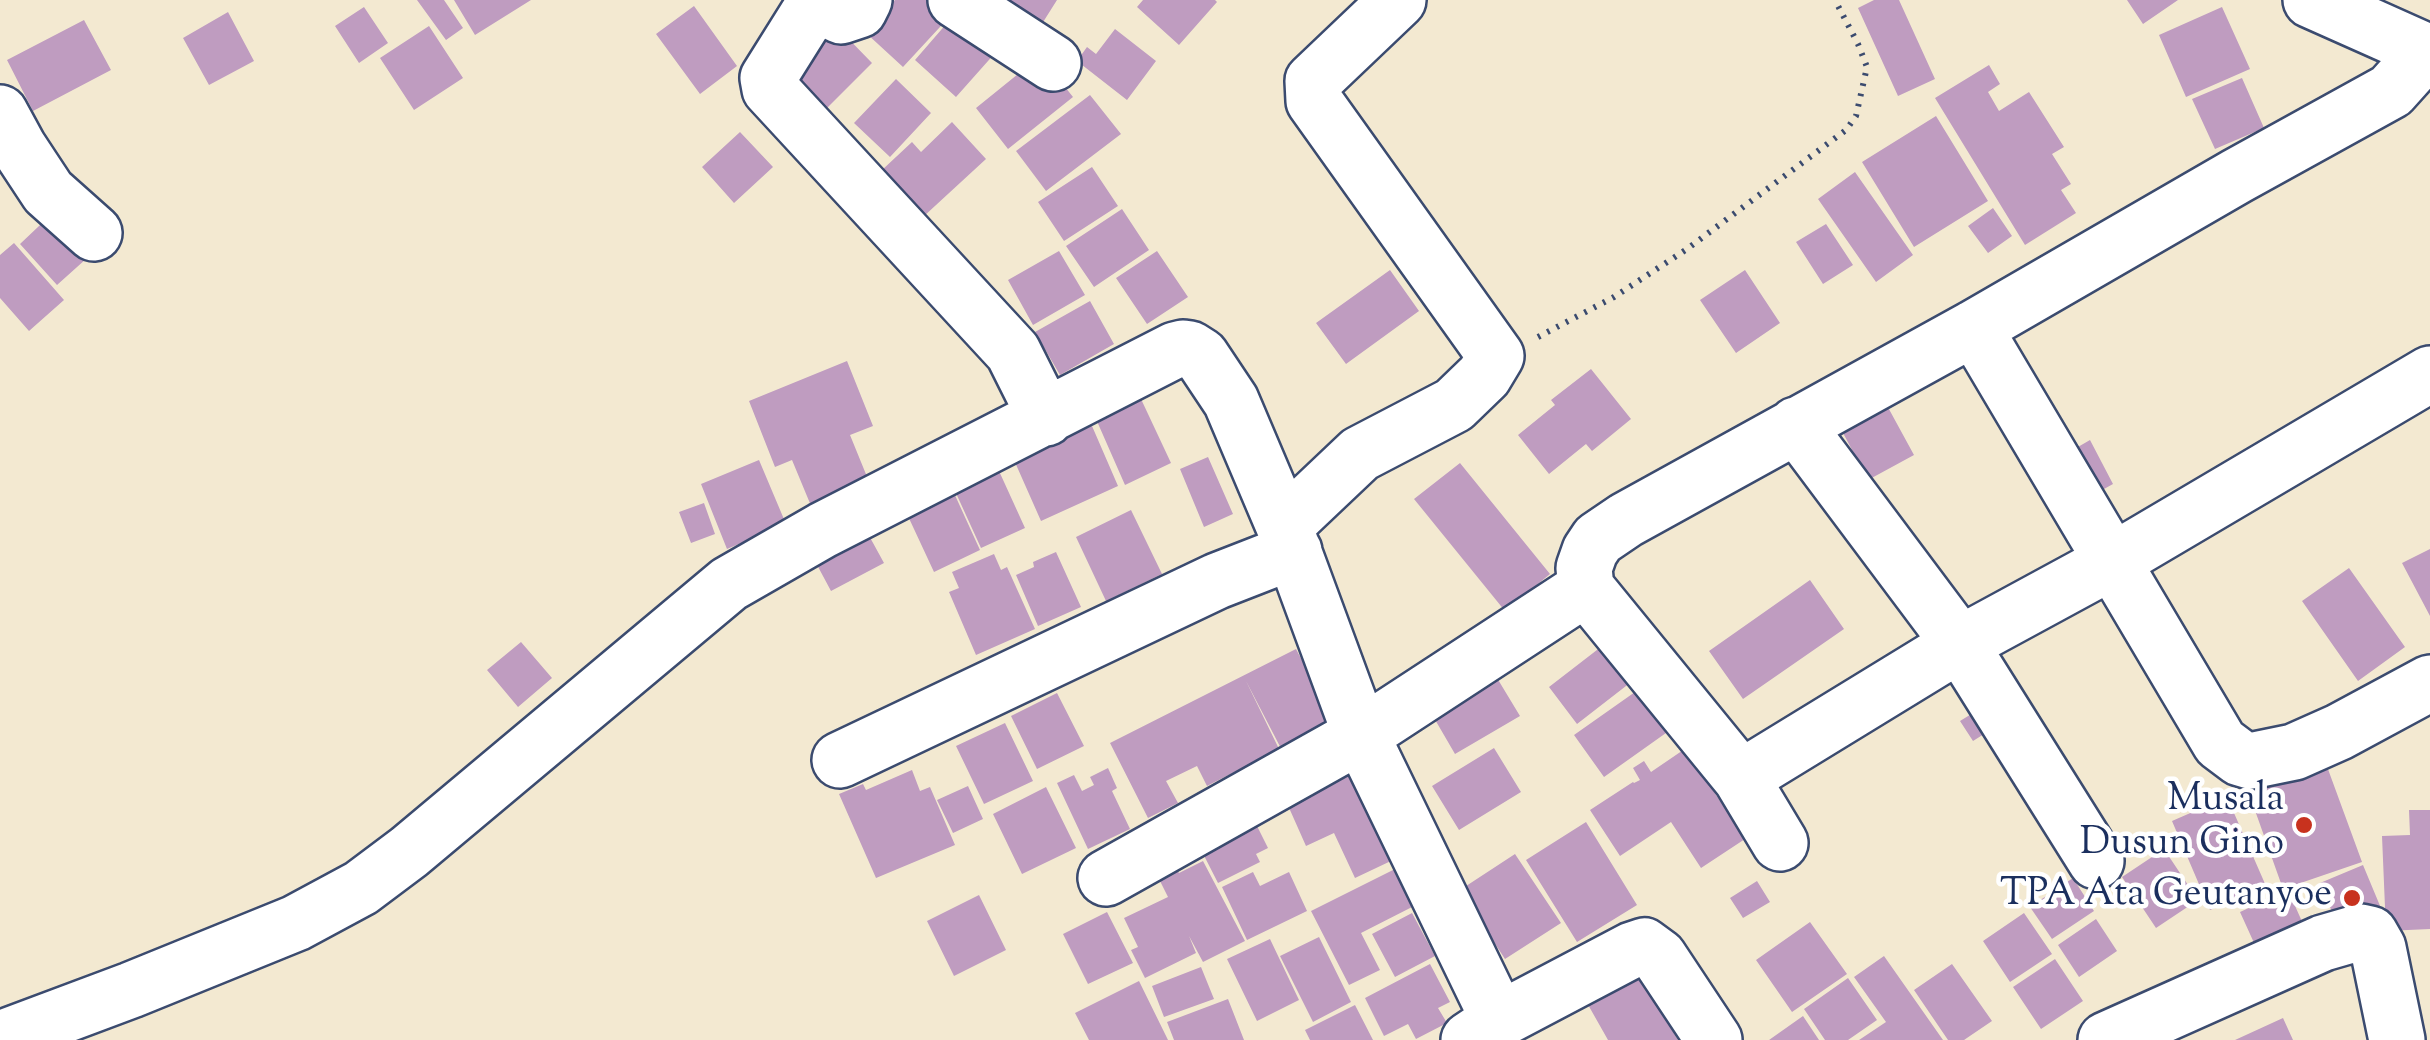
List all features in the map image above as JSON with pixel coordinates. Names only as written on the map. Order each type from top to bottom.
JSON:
[{"type":"street","points":[[956,0],[1053,63]]},
{"type":"street","points":[[840,760],[1217,581],[1289,538],[1360,454],[1454,405],[1484,376],[1496,356],[1314,102],[1312,81],[1398,0]]},
{"type":"street","points":[[1780,844],[1740,778],[1586,588],[1584,568],[1590,551],[1598,539],[1626,520],[1974,328],[2237,176],[2413,68],[2310,0]]},
{"type":"street","points":[[831,1],[768,78],[770,89],[1013,352],[1046,418]]},
{"type":"street","points":[[0,113],[48,192],[94,233]]},
{"type":"street","points":[[1974,328],[2220,743],[2240,758],[2260,761],[2294,752],[2430,682]]},
{"type":"street","points":[[0,1039],[296,923],[361,888],[728,584],[823,530],[1176,350],[1190,349],[1201,356],[1230,400],[1289,538],[1361,735],[1484,1030],[1644,946],[1659,957],[1714,1040]]},
{"type":"street","points":[[1740,778],[1960,644],[2113,561],[2430,374]]},
{"type":"street","points":[[1796,425],[1960,644],[2096,861]]},
{"type":"street","points":[[1106,878],[1361,735],[1586,588]]},
{"type":"street","points":[[2106,1040],[2323,943],[2361,932],[2370,934],[2406,1005]]},
{"type":"path","points":[[1496,356],[1555,330],[1614,297],[1687,249],[1846,130],[1856,116],[1867,67],[1835,0]]},
{"type":"building","points":[[417,0],[444,0],[463,28],[446,40]]},
{"type":"building","points":[[454,0],[531,0],[475,35]]},
{"type":"building","points":[[895,0],[937,0],[952,14],[903,67],[866,33]]},
{"type":"building","points":[[978,0],[1057,0],[1033,38]]},
{"type":"building","points":[[1143,0],[1217,2],[1179,45],[1137,7]]},
{"type":"building","points":[[1874,0],[1899,0],[1935,79],[1898,96],[1858,8]]},
{"type":"building","points":[[2127,0],[2178,0],[2143,24]]},
{"type":"building","points":[[694,6],[737,66],[700,94],[656,34]]},
{"type":"building","points":[[364,7],[388,43],[359,63],[335,26]]},
{"type":"building","points":[[2222,7],[2250,69],[2186,97],[2159,35]]},
{"type":"building","points":[[228,12],[254,61],[209,85],[183,38]]},
{"type":"building","points":[[954,15],[996,52],[956,97],[915,60]]},
{"type":"building","points":[[84,20],[111,70],[33,111],[7,60]]},
{"type":"building","points":[[429,26],[463,78],[414,110],[380,58]]},
{"type":"building","points":[[837,27],[872,63],[822,113],[786,77]]},
{"type":"building","points":[[1115,29],[1156,61],[1127,100],[1077,61],[1087,47],[1096,54]]},
{"type":"building","points":[[1046,63],[1073,97],[1008,149],[976,108],[1023,70]]},
{"type":"building","points":[[1989,65],[2000,84],[1988,92],[1999,111],[2029,92],[2064,147],[2052,154],[2071,184],[2061,190],[2076,213],[2025,245],[1935,98]]},
{"type":"building","points":[[2242,78],[2264,128],[2215,149],[2192,99]]},
{"type":"building","points":[[896,79],[931,113],[890,157],[854,123]]},
{"type":"building","points":[[1090,95],[1121,134],[1046,191],[1016,151]]},
{"type":"building","points":[[1936,116],[1988,201],[1914,247],[1862,162]]},
{"type":"building","points":[[952,122],[986,159],[923,217],[881,171],[912,142],[921,152]]},
{"type":"building","points":[[740,132],[773,167],[734,203],[702,167]]},
{"type":"building","points":[[1092,167],[1118,206],[1064,241],[1038,202]]},
{"type":"building","points":[[1855,172],[1913,255],[1876,282],[1818,199]]},
{"type":"building","points":[[58,208],[96,250],[57,285],[20,244]]},
{"type":"building","points":[[1993,208],[2012,236],[1988,253],[1968,226]]},
{"type":"building","points":[[1122,209],[1149,250],[1094,287],[1066,246]]},
{"type":"building","points":[[1826,224],[1853,265],[1823,284],[1796,242]]},
{"type":"building","points":[[14,243],[64,300],[29,331],[0,298],[0,255]]},
{"type":"building","points":[[1059,251],[1085,295],[1033,325],[1008,280]]},
{"type":"building","points":[[1157,251],[1188,297],[1147,324],[1116,278]]},
{"type":"building","points":[[1390,270],[1419,311],[1346,364],[1316,323]]},
{"type":"building","points":[[1745,270],[1780,323],[1736,353],[1700,300]]},
{"type":"building","points":[[1090,301],[1114,344],[1060,375],[1035,332]]},
{"type":"building","points":[[847,361],[873,426],[850,435],[872,489],[814,513],[792,460],[775,467],[749,401]]},
{"type":"building","points":[[1591,369],[1631,419],[1592,451],[1586,444],[1549,474],[1518,435],[1555,405],[1551,400]]},
{"type":"building","points":[[1878,389],[1914,455],[1868,480],[1833,414]]},
{"type":"building","points":[[1141,399],[1171,463],[1125,485],[1096,419]]},
{"type":"building","points":[[1092,426],[1118,486],[1041,521],[1014,460]]},
{"type":"building","points":[[2090,440],[2113,484],[2095,494],[2071,451]]},
{"type":"building","points":[[1208,457],[1233,514],[1204,527],[1180,469]]},
{"type":"building","points":[[759,460],[786,524],[727,549],[701,484]]},
{"type":"building","points":[[1460,463],[1550,574],[1505,611],[1414,499]]},
{"type":"building","points":[[999,471],[1025,528],[981,548],[955,491]]},
{"type":"building","points":[[954,493],[980,550],[934,572],[907,514]]},
{"type":"building","points":[[704,503],[715,534],[691,543],[679,512]]},
{"type":"building","points":[[1131,510],[1162,574],[1106,601],[1076,537]]},
{"type":"building","points":[[861,521],[884,563],[831,591],[808,548]]},
{"type":"building","points":[[2430,549],[2430,616],[2402,563]]},
{"type":"building","points":[[1056,552],[1081,607],[1038,626],[1016,575]]},
{"type":"building","points":[[994,554],[1001,570],[1007,567],[1035,629],[976,655],[949,592],[959,588],[952,572]]},
{"type":"building","points":[[2349,568],[2405,647],[2358,681],[2302,601]]},
{"type":"building","points":[[1810,580],[1844,629],[1743,699],[1709,651]]},
{"type":"building","points":[[521,642],[552,678],[518,707],[487,670]]},
{"type":"building","points":[[1606,643],[1635,679],[1577,724],[1549,687]]},
{"type":"building","points":[[1296,649],[1340,733],[1287,760],[1246,681],[1279,749],[1207,786],[1197,766],[1166,781],[1178,803],[1148,818],[1110,743]]},
{"type":"building","points":[[1494,673],[1520,716],[1455,754],[1430,711]]},
{"type":"building","points":[[1635,692],[1649,710],[1657,705],[1673,728],[1604,777],[1574,735]]},
{"type":"building","points":[[1057,693],[1084,746],[1037,769],[1011,716]]},
{"type":"building","points":[[1991,702],[2003,722],[1973,741],[1960,721]]},
{"type":"building","points":[[1005,723],[1033,781],[984,804],[956,746]]},
{"type":"building","points":[[1695,742],[1699,769],[1745,839],[1701,868],[1671,822],[1620,856],[1590,810],[1640,780],[1633,768],[1644,761],[1651,772]]},
{"type":"building","points":[[1494,748],[1521,792],[1459,830],[1432,786]]},
{"type":"building","points":[[1345,756],[1393,860],[1355,878],[1334,833],[1306,846],[1286,801]]},
{"type":"building","name":"Musala Dusun Gino","points":[[2325,761],[2362,862],[2283,889],[2247,788]]},
{"type":"building","points":[[1108,768],[1117,788],[1112,791],[1130,829],[1088,849],[1057,783],[1074,775],[1082,791],[1094,785],[1090,777]]},
{"type":"building","points":[[912,770],[920,791],[930,787],[955,845],[876,878],[839,794],[863,784],[866,790]]},
{"type":"building","points":[[968,786],[983,819],[953,833],[937,800]]},
{"type":"building","points":[[1046,787],[1076,848],[1022,874],[993,814]]},
{"type":"building","points":[[2227,797],[2266,886],[2210,910],[2172,821]]},
{"type":"building","points":[[2409,810],[2430,810],[2430,929],[2386,931],[2382,836],[2410,835]]},
{"type":"building","points":[[1251,814],[1268,848],[1256,854],[1260,862],[1218,883],[1194,836]]},
{"type":"building","points":[[1586,822],[1637,905],[1577,942],[1526,860]]},
{"type":"building","points":[[2164,849],[2198,900],[2156,928],[2122,877]]},
{"type":"building","points":[[1515,854],[1561,923],[1505,959],[1460,890]]},
{"type":"building","points":[[1169,856],[1179,873],[1203,861],[1245,941],[1203,962],[1189,936],[1196,953],[1145,978],[1131,950],[1138,947],[1124,918],[1168,897],[1152,865]]},
{"type":"building","name":"TPA Ata Geutanyoe","points":[[2363,865],[2383,913],[2340,931],[2320,883]]},
{"type":"building","points":[[1395,869],[1414,906],[1361,933],[1380,970],[1349,985],[1311,911]]},
{"type":"building","points":[[1253,872],[1260,886],[1289,872],[1307,911],[1247,940],[1222,887]]},
{"type":"building","points":[[2073,878],[2094,911],[2052,939],[2030,907]]},
{"type":"building","points":[[1757,881],[1770,902],[1743,918],[1730,898]]},
{"type":"building","points":[[2288,890],[2308,935],[2260,956],[2240,912]]},
{"type":"building","points":[[979,895],[1006,950],[954,976],[927,921]]},
{"type":"building","points":[[1107,912],[1133,963],[1088,984],[1063,934]]},
{"type":"building","points":[[1412,913],[1435,956],[1395,977],[1372,934]]},
{"type":"building","points":[[2024,913],[2052,954],[2010,982],[1983,941]]},
{"type":"building","points":[[2096,919],[2117,951],[2079,977],[2058,945]]},
{"type":"building","points":[[1810,922],[1847,974],[1792,1012],[1756,960]]},
{"type":"building","points":[[1319,937],[1351,1002],[1313,1022],[1280,956]]},
{"type":"building","points":[[1270,939],[1299,1000],[1257,1021],[1227,959]]},
{"type":"building","points":[[1884,956],[1943,1040],[1859,1040],[1886,1022],[1854,977]]},
{"type":"building","points":[[1630,957],[1678,1040],[1608,1040],[1578,987]]},
{"type":"building","points":[[2055,959],[2083,1001],[2041,1029],[2013,987]]},
{"type":"building","points":[[1430,964],[1450,1002],[1438,1008],[1447,1023],[1416,1039],[1408,1024],[1384,1036],[1365,998]]},
{"type":"building","points":[[1952,964],[1992,1021],[1964,1040],[1948,1040],[1914,990]]},
{"type":"building","points":[[1201,967],[1214,999],[1164,1017],[1152,986]]},
{"type":"building","points":[[1848,978],[1877,1020],[1848,1040],[1825,1040],[1804,1009]]},
{"type":"building","points":[[1139,981],[1168,1040],[1089,1040],[1075,1013]]},
{"type":"building","points":[[1228,999],[1244,1040],[1174,1040],[1167,1022]]},
{"type":"building","points":[[1355,1005],[1373,1040],[1310,1040],[1305,1030]]},
{"type":"building","points":[[1803,1016],[1819,1040],[1769,1040]]},
{"type":"building","points":[[2283,1018],[2293,1040],[2235,1040]]},
{"type":"place","name":"Musala Dusun Gino","points":[[2304,825]]},
{"type":"place","name":"TPA Ata Geutanyoe","points":[[2352,898]]}]
